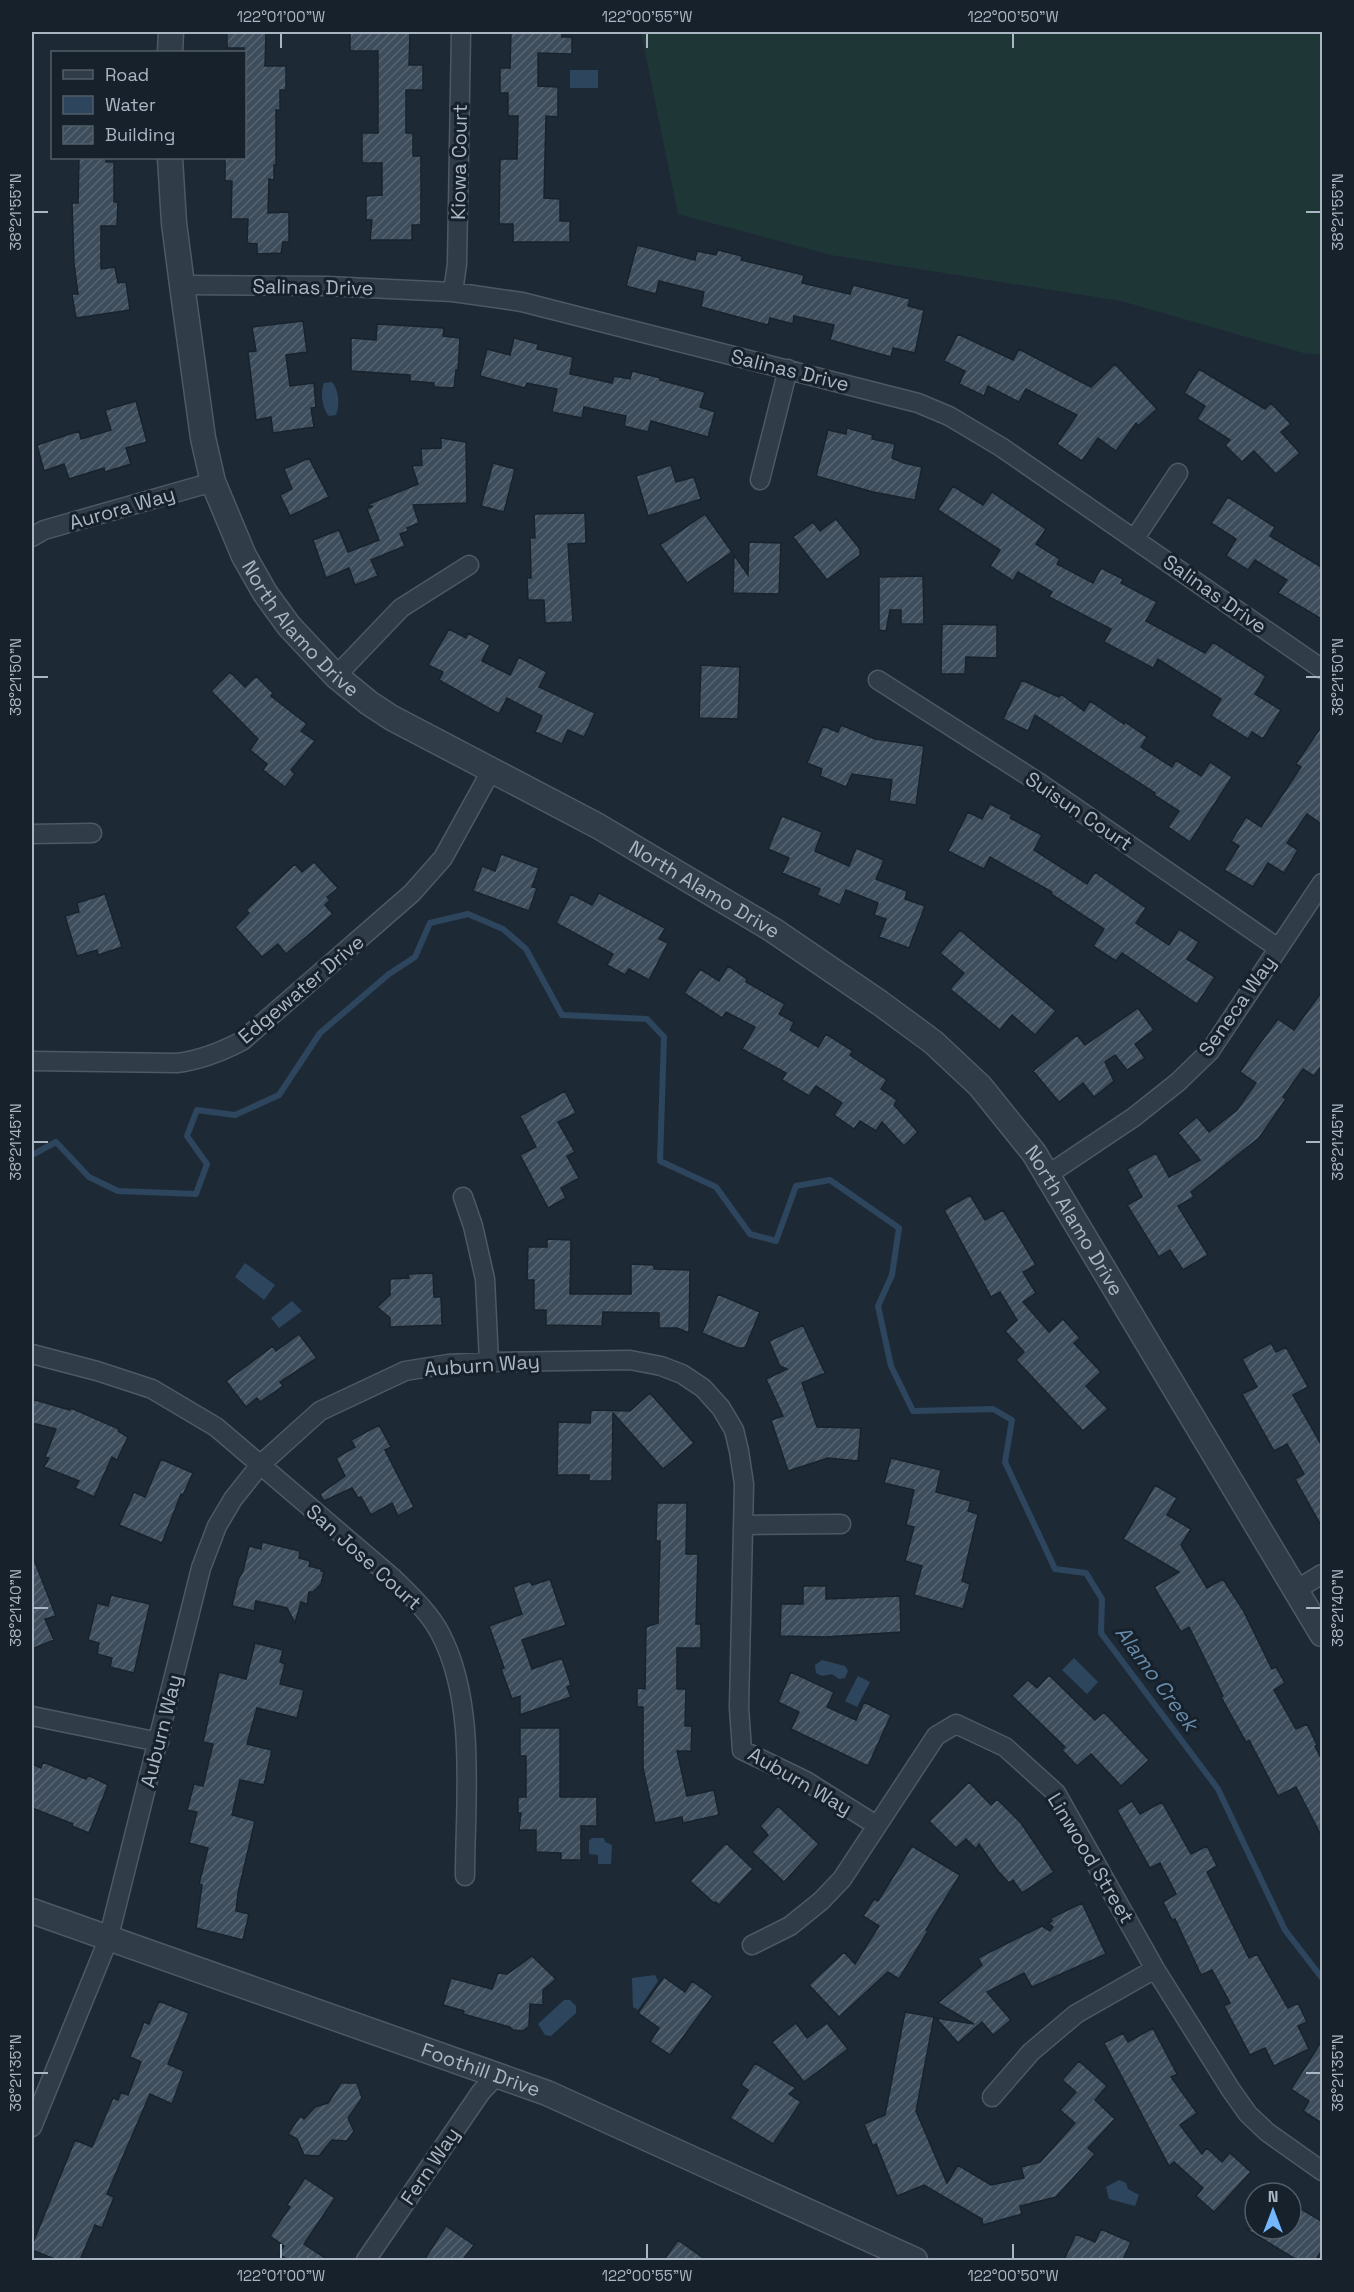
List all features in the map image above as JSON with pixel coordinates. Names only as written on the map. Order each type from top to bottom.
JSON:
[{"type":"street","points":[[170,51],[171,32]]},
{"type":"street","name":"Kiowa Court","points":[[453,292],[457,264],[461,32]]},
{"type":"street","name":"North Alamo Drive","points":[[170,159],[174,223],[182,285],[203,438],[213,482],[235,538],[265,593],[289,626],[336,676],[369,703],[392,718],[598,826],[764,924],[933,1042],[980,1086],[1034,1153],[1323,1634]]},
{"type":"street","name":"Salinas Drive","points":[[182,285],[326,286],[453,292],[522,302],[918,403],[949,416],[1001,447],[1323,669]]},
{"type":"street","points":[[760,480],[788,369]]},
{"type":"street","points":[[1135,538],[1178,473]]},
{"type":"street","name":"Aurora Way","points":[[32,537],[44,530],[213,482]]},
{"type":"street","points":[[336,676],[401,608],[469,565]]},
{"type":"street","name":"Suisun Court","points":[[878,680],[1038,782],[1278,948]]},
{"type":"street","name":"Edgewater Drive","points":[[32,1061],[177,1063],[218,1053],[242,1041],[412,893],[443,858],[491,771]]},
{"type":"street","points":[[32,834],[92,833]]},
{"type":"street","name":"Seneca Way","points":[[1046,1176],[1134,1117],[1178,1082],[1210,1051],[1323,883]]},
{"type":"street","points":[[463,1197],[473,1226],[485,1279],[489,1362]]},
{"type":"street","name":"San Jose Court","points":[[32,1354],[97,1371],[152,1389],[216,1427],[393,1578],[419,1603],[440,1633],[461,1689],[465,1729],[465,1876]]},
{"type":"street","name":"Auburn Way","points":[[32,2127],[108,1940],[201,1568],[217,1526],[233,1500],[260,1465],[320,1411],[405,1371],[448,1364],[630,1360],[661,1366],[682,1374],[703,1388],[721,1408],[734,1431],[744,1484],[739,1708],[741,1750],[806,1781],[876,1825]]},
{"type":"street","points":[[744,1525],[841,1524]]},
{"type":"street","points":[[1296,1590],[1323,1574]]},
{"type":"street","points":[[32,1716],[159,1742]]},
{"type":"street","name":"Linwood Street","points":[[752,1945],[790,1926],[821,1901],[842,1879],[936,1736],[957,1724],[1005,1747],[1056,1793],[1155,1969],[1248,2114],[1267,2132],[1323,2171]]},
{"type":"street","name":"Foothill Drive","points":[[32,1911],[108,1940],[547,2094],[915,2260]]},
{"type":"street","points":[[992,2097],[1031,2052],[1076,2014],[1155,1969]]},
{"type":"street","name":"Fern Way","points":[[366,2260],[481,2092],[497,2075]]},
{"type":"green space","points":[[641,32],[1322,32],[1322,355],[1303,353],[1121,301],[831,255],[678,214]]},
{"type":"water","points":[[570,70],[598,70],[598,88],[570,88]]},
{"type":"water","points":[[332,382],[337,393],[338,407],[336,415],[329,416],[323,404],[322,391],[324,383]]},
{"type":"water","points":[[245,1263],[275,1285],[264,1300],[235,1277]]},
{"type":"water","points":[[292,1301],[302,1311],[279,1328],[271,1318]]},
{"type":"water","points":[[1074,1658],[1098,1682],[1087,1694],[1062,1670]]},
{"type":"water","points":[[822,1660],[845,1666],[848,1671],[845,1678],[839,1679],[832,1674],[822,1676],[816,1673],[815,1665]]},
{"type":"water","points":[[858,1676],[870,1682],[857,1707],[845,1701]]},
{"type":"water","points":[[592,1838],[604,1838],[605,1842],[612,1845],[611,1864],[598,1864],[598,1855],[589,1854],[589,1841]]},
{"type":"water","points":[[655,1975],[658,1981],[638,2010],[633,2007],[632,1978]]},
{"type":"water","points":[[564,2000],[570,2000],[576,2006],[576,2013],[551,2036],[545,2035],[538,2024]]},
{"type":"water","points":[[1119,2180],[1139,2195],[1135,2206],[1109,2199],[1106,2187]]},
{"type":"building","points":[[227,32],[266,32],[265,66],[286,66],[286,90],[280,90],[280,110],[276,110],[276,165],[274,165],[274,180],[269,179],[268,213],[289,212],[289,242],[283,242],[281,253],[257,254],[257,244],[247,243],[248,219],[231,219],[232,181],[225,181],[225,159],[246,159],[246,51],[244,48],[227,48]]},
{"type":"building","points":[[350,32],[410,32],[409,65],[423,65],[423,90],[406,90],[406,133],[413,133],[413,156],[421,156],[421,225],[412,225],[412,240],[370,240],[372,220],[366,220],[366,196],[382,195],[382,163],[362,163],[362,133],[378,133],[378,51],[350,51]]},
{"type":"building","points":[[511,32],[562,32],[562,37],[572,37],[572,54],[538,53],[538,86],[558,87],[558,117],[546,116],[544,198],[560,199],[560,221],[570,221],[570,242],[513,242],[513,224],[499,224],[500,159],[517,159],[518,116],[508,116],[508,93],[500,93],[500,68],[510,68]]},
{"type":"building","points":[[79,159],[106,159],[106,162],[114,162],[114,202],[118,202],[117,226],[101,226],[101,269],[115,267],[118,283],[126,282],[130,310],[76,318],[72,294],[78,294],[74,264],[72,203],[78,203]]},
{"type":"building","points":[[637,245],[695,260],[697,251],[716,255],[718,250],[742,256],[741,260],[804,275],[802,283],[850,294],[853,285],[910,299],[908,306],[924,310],[915,353],[893,348],[891,357],[830,340],[834,325],[794,316],[793,324],[770,318],[768,325],[701,307],[704,292],[659,281],[656,294],[626,286]]},
{"type":"building","points":[[303,321],[307,352],[286,355],[290,386],[314,383],[316,407],[311,408],[314,427],[273,433],[271,417],[256,420],[248,352],[256,351],[252,327]]},
{"type":"building","points":[[377,324],[444,328],[443,336],[460,338],[458,370],[456,370],[454,388],[434,387],[434,383],[410,381],[410,375],[351,371],[351,338],[376,340]]},
{"type":"building","points":[[958,334],[1013,360],[1019,349],[1091,387],[1115,364],[1157,409],[1138,426],[1136,423],[1116,451],[1098,438],[1082,461],[1057,444],[1077,415],[1026,389],[1019,402],[988,386],[984,396],[959,384],[965,371],[944,361]]},
{"type":"building","points":[[514,338],[538,344],[537,349],[573,357],[570,374],[612,383],[614,376],[630,379],[632,371],[705,392],[700,407],[715,412],[708,437],[651,421],[648,432],[624,426],[626,416],[584,407],[582,418],[552,412],[557,389],[527,383],[525,388],[480,376],[487,349],[510,355]]},
{"type":"building","points":[[1199,369],[1265,409],[1271,403],[1291,424],[1281,432],[1300,453],[1276,474],[1254,451],[1242,462],[1225,445],[1230,440],[1197,419],[1205,406],[1184,393]]},
{"type":"building","points":[[136,401],[147,442],[126,448],[131,464],[105,472],[104,468],[69,479],[64,464],[44,471],[37,445],[79,431],[81,439],[111,430],[105,410]]},
{"type":"building","points":[[847,428],[873,435],[872,439],[895,444],[892,458],[922,467],[915,500],[873,492],[816,476],[828,430],[846,434]]},
{"type":"building","points":[[441,438],[466,442],[467,503],[413,505],[419,523],[400,534],[405,546],[371,560],[378,576],[355,585],[349,568],[326,578],[313,540],[339,530],[348,552],[379,540],[367,509],[373,506],[369,504],[418,484],[412,466],[422,465],[421,449],[441,448]]},
{"type":"building","points":[[309,458],[329,497],[290,516],[280,495],[292,489],[284,469]]},
{"type":"building","points":[[493,463],[515,469],[504,512],[481,506]]},
{"type":"building","points":[[671,465],[676,482],[694,477],[701,499],[648,516],[636,476]]},
{"type":"building","points":[[953,486],[983,505],[992,492],[1046,529],[1036,544],[1060,559],[1057,564],[1093,583],[1101,568],[1123,579],[1121,583],[1157,602],[1146,621],[1205,653],[1213,642],[1266,676],[1255,694],[1281,710],[1263,739],[1252,732],[1248,739],[1211,716],[1221,699],[1158,659],[1153,668],[1104,642],[1111,629],[1049,597],[1052,592],[1018,572],[1013,581],[990,566],[1000,550],[938,510]]},
{"type":"building","points":[[1228,497],[1275,527],[1270,536],[1323,568],[1323,620],[1278,593],[1287,580],[1255,560],[1248,570],[1226,556],[1236,539],[1211,523]]},
{"type":"building","points":[[585,513],[586,543],[568,544],[573,622],[545,623],[544,600],[528,600],[527,578],[531,578],[530,538],[535,538],[534,514]]},
{"type":"building","points":[[705,514],[732,552],[687,583],[660,545]]},
{"type":"building","points":[[836,519],[860,549],[860,555],[827,580],[793,537],[813,522],[820,531]]},
{"type":"building","points":[[749,542],[781,543],[779,594],[733,593],[734,555],[748,575]]},
{"type":"building","points":[[923,576],[924,624],[901,624],[901,610],[890,610],[886,631],[879,630],[879,577]]},
{"type":"building","points":[[942,624],[997,625],[997,658],[966,657],[965,674],[941,674]]},
{"type":"building","points":[[449,629],[466,638],[468,633],[490,645],[482,661],[510,675],[519,657],[547,672],[539,687],[595,713],[584,737],[568,730],[562,744],[535,732],[542,716],[507,698],[499,714],[439,680],[443,672],[428,665]]},
{"type":"building","points":[[701,665],[740,667],[738,719],[699,718]]},
{"type":"building","points":[[230,672],[245,687],[256,676],[273,693],[271,696],[307,724],[301,731],[315,741],[291,770],[295,774],[285,787],[263,770],[267,764],[250,750],[258,739],[211,691]]},
{"type":"building","points":[[1022,680],[1059,697],[1061,694],[1084,711],[1090,701],[1147,737],[1141,747],[1172,767],[1176,760],[1201,776],[1210,762],[1232,777],[1190,842],[1168,827],[1179,811],[1154,795],[1155,793],[1035,715],[1028,731],[1003,719]]},
{"type":"building","points":[[1323,724],[1323,825],[1307,814],[1287,843],[1298,850],[1284,873],[1268,863],[1253,887],[1224,870],[1239,846],[1231,841],[1246,817],[1261,827],[1301,767],[1296,764]]},
{"type":"building","points":[[841,725],[875,739],[924,746],[916,805],[889,801],[892,780],[852,774],[846,787],[820,776],[822,769],[807,763],[823,726],[838,732]]},
{"type":"building","points":[[990,804],[1012,815],[1010,818],[1042,835],[1034,850],[1087,884],[1095,872],[1146,908],[1136,923],[1169,945],[1179,929],[1199,942],[1187,959],[1215,977],[1197,1004],[1122,953],[1116,961],[1093,946],[1104,929],[1051,894],[1052,892],[990,857],[984,869],[948,851],[968,812],[982,819]]},
{"type":"building","points":[[782,816],[822,832],[815,851],[849,866],[856,848],[884,860],[876,879],[907,891],[905,899],[925,906],[909,948],[879,937],[886,919],[874,915],[878,903],[846,890],[840,905],[817,895],[820,889],[782,873],[789,858],[768,849]]},
{"type":"building","points":[[501,854],[539,868],[532,887],[537,888],[529,911],[473,891],[482,866],[495,871]]},
{"type":"building","points":[[314,862],[338,888],[327,897],[330,900],[325,905],[333,914],[286,954],[278,944],[262,957],[235,927],[249,913],[246,910],[295,864],[302,872]]},
{"type":"building","points":[[599,893],[665,928],[659,939],[668,943],[649,980],[629,969],[625,975],[607,965],[613,954],[556,923],[571,894],[592,905]]},
{"type":"building","points":[[105,894],[122,947],[98,955],[97,950],[77,956],[65,916],[79,912],[77,903]]},
{"type":"building","points":[[960,930],[1056,1011],[1035,1035],[1012,1015],[1000,1030],[950,989],[964,973],[940,953]]},
{"type":"building","points":[[728,966],[747,979],[746,982],[785,1004],[779,1014],[794,1022],[790,1030],[818,1047],[826,1034],[853,1051],[850,1055],[887,1080],[881,1089],[897,1100],[894,1105],[918,1132],[904,1146],[882,1122],[876,1131],[860,1121],[854,1129],[834,1115],[842,1103],[816,1086],[809,1096],[782,1080],[786,1073],[742,1049],[755,1027],[726,1012],[722,1018],[684,993],[700,969],[719,981]]},
{"type":"building","points":[[1323,990],[1323,1064],[1314,1076],[1303,1069],[1283,1097],[1286,1099],[1259,1138],[1191,1192],[1194,1197],[1178,1206],[1208,1255],[1183,1270],[1170,1250],[1159,1257],[1127,1205],[1142,1197],[1127,1169],[1156,1153],[1169,1177],[1200,1160],[1178,1133],[1197,1117],[1209,1132],[1237,1110],[1256,1083],[1240,1072],[1254,1051],[1278,1019],[1294,1030]]},
{"type":"building","points":[[1138,1008],[1154,1030],[1135,1044],[1145,1058],[1127,1070],[1115,1055],[1105,1062],[1114,1081],[1094,1097],[1083,1083],[1059,1102],[1033,1071],[1077,1035],[1085,1045]]},
{"type":"building","points":[[565,1091],[576,1113],[558,1122],[575,1152],[567,1156],[579,1178],[561,1188],[566,1198],[548,1208],[520,1155],[536,1147],[520,1116]]},
{"type":"building","points":[[970,1195],[985,1220],[1003,1210],[1036,1265],[1023,1272],[1036,1293],[1023,1302],[1049,1332],[1063,1319],[1080,1338],[1074,1343],[1101,1372],[1086,1386],[1108,1409],[1083,1431],[1016,1360],[1024,1352],[1005,1331],[1017,1320],[1000,1292],[991,1297],[944,1210]]},
{"type":"building","points":[[547,1239],[571,1240],[570,1294],[631,1294],[631,1264],[654,1265],[654,1269],[690,1270],[689,1333],[677,1328],[659,1328],[659,1313],[603,1312],[602,1326],[546,1325],[546,1310],[534,1310],[534,1280],[527,1280],[528,1247],[547,1247]]},
{"type":"building","points":[[433,1273],[434,1297],[441,1297],[442,1325],[390,1327],[390,1318],[377,1307],[390,1295],[390,1279],[409,1278],[408,1274]]},
{"type":"building","points":[[718,1294],[760,1312],[745,1348],[738,1348],[702,1333]]},
{"type":"building","points":[[803,1325],[825,1373],[802,1383],[817,1427],[861,1428],[858,1461],[828,1458],[788,1471],[771,1420],[783,1416],[766,1379],[787,1369],[780,1366],[769,1341]]},
{"type":"building","points":[[299,1334],[317,1358],[280,1382],[283,1386],[260,1402],[257,1398],[246,1407],[226,1381],[273,1346],[276,1351]]},
{"type":"building","points":[[1271,1343],[1276,1352],[1286,1347],[1308,1387],[1293,1395],[1323,1448],[1323,1529],[1295,1479],[1304,1474],[1287,1444],[1274,1451],[1242,1394],[1257,1387],[1242,1359]]},
{"type":"building","points":[[650,1393],[694,1443],[663,1469],[613,1413],[612,1481],[589,1481],[589,1475],[557,1475],[558,1422],[590,1423],[591,1410],[630,1411]]},
{"type":"building","points":[[32,1399],[70,1410],[71,1408],[119,1429],[118,1431],[128,1437],[117,1460],[112,1457],[94,1497],[75,1488],[79,1481],[44,1467],[49,1458],[45,1457],[56,1429],[32,1423]]},
{"type":"building","points":[[379,1425],[391,1447],[385,1450],[414,1507],[398,1516],[392,1503],[371,1515],[361,1497],[358,1498],[352,1488],[324,1501],[320,1494],[345,1476],[336,1458],[355,1447],[351,1440]]},
{"type":"building","points":[[891,1458],[941,1470],[936,1492],[971,1501],[968,1511],[978,1514],[962,1581],[970,1584],[963,1609],[914,1595],[922,1566],[905,1561],[914,1527],[906,1525],[914,1490],[884,1483]]},
{"type":"building","points":[[161,1459],[193,1473],[183,1495],[181,1494],[162,1543],[119,1525],[134,1492],[145,1497]]},
{"type":"building","points":[[1155,1485],[1177,1498],[1167,1515],[1191,1529],[1181,1545],[1207,1588],[1223,1579],[1243,1610],[1272,1669],[1276,1667],[1285,1683],[1274,1690],[1296,1729],[1307,1724],[1317,1745],[1315,1746],[1323,1762],[1323,1839],[1296,1787],[1278,1796],[1249,1740],[1246,1742],[1221,1697],[1223,1696],[1189,1627],[1181,1632],[1154,1587],[1179,1572],[1123,1539]]},
{"type":"building","points":[[657,1503],[687,1503],[686,1554],[698,1554],[696,1624],[701,1624],[701,1648],[677,1648],[677,1689],[686,1689],[685,1726],[692,1726],[691,1751],[677,1751],[687,1796],[714,1790],[719,1815],[683,1823],[682,1817],[655,1823],[643,1768],[643,1707],[637,1707],[637,1688],[645,1689],[646,1627],[658,1623],[660,1541],[656,1541]]},
{"type":"building","points":[[262,1542],[300,1551],[299,1558],[310,1561],[309,1566],[324,1571],[321,1584],[313,1592],[309,1592],[307,1604],[301,1602],[295,1623],[287,1608],[256,1601],[254,1611],[232,1606],[249,1546],[261,1549]]},
{"type":"building","points":[[33,1557],[56,1616],[45,1619],[54,1640],[32,1649]]},
{"type":"building","points":[[550,1579],[566,1625],[522,1640],[532,1669],[562,1658],[571,1685],[567,1687],[571,1697],[520,1715],[520,1696],[512,1699],[489,1626],[522,1614],[513,1587],[530,1581],[532,1585]]},
{"type":"building","points":[[803,1586],[826,1586],[826,1599],[900,1596],[901,1632],[826,1637],[780,1636],[781,1604],[803,1604]]},
{"type":"building","points":[[111,1595],[150,1604],[134,1673],[110,1667],[112,1658],[97,1654],[99,1643],[88,1640],[97,1603],[108,1606]]},
{"type":"building","points":[[255,1643],[283,1650],[280,1662],[285,1664],[280,1684],[304,1690],[297,1718],[257,1708],[247,1744],[272,1750],[264,1785],[240,1780],[232,1815],[255,1821],[236,1911],[249,1914],[243,1940],[196,1928],[202,1885],[199,1884],[208,1848],[189,1843],[197,1812],[187,1810],[194,1784],[203,1786],[213,1744],[203,1742],[219,1672],[246,1679]]},
{"type":"building","points":[[791,1672],[834,1692],[827,1707],[856,1720],[864,1702],[891,1715],[868,1766],[791,1729],[799,1712],[778,1702]]},
{"type":"building","points":[[1049,1675],[1095,1720],[1104,1712],[1149,1760],[1121,1786],[1091,1754],[1077,1766],[1062,1750],[1065,1747],[1012,1696],[1028,1680],[1037,1688]]},
{"type":"building","points":[[520,1728],[560,1728],[560,1797],[597,1797],[597,1826],[581,1826],[581,1860],[561,1860],[561,1853],[536,1852],[536,1830],[519,1830],[521,1813],[518,1813],[518,1797],[526,1797],[526,1756],[520,1756]]},
{"type":"building","points":[[43,1762],[86,1779],[88,1775],[108,1785],[89,1833],[72,1826],[73,1824],[32,1808],[32,1764],[41,1768]]},
{"type":"building","points":[[969,1782],[991,1805],[997,1799],[1021,1823],[1054,1872],[1022,1893],[1013,1880],[1009,1883],[997,1870],[979,1844],[976,1849],[966,1839],[956,1848],[929,1821]]},
{"type":"building","points":[[1132,1801],[1140,1814],[1162,1802],[1191,1854],[1207,1846],[1217,1866],[1207,1872],[1249,1958],[1257,1954],[1288,2008],[1298,2003],[1307,2022],[1298,2026],[1309,2049],[1274,2066],[1265,2048],[1250,2055],[1224,2006],[1230,2003],[1212,1970],[1201,1975],[1175,1919],[1172,1920],[1163,1902],[1176,1894],[1160,1863],[1150,1868],[1117,1810]]},
{"type":"building","points":[[778,1806],[819,1844],[784,1882],[752,1852],[768,1835],[760,1826]]},
{"type":"building","points":[[726,1843],[753,1869],[719,1905],[690,1881]]},
{"type":"building","points":[[912,1846],[960,1875],[899,1979],[888,1972],[839,2017],[809,1985],[844,1952],[855,1964],[879,1926],[863,1916],[874,1899],[878,1901]]},
{"type":"building","points":[[1082,1903],[1106,1954],[1032,1987],[1024,1973],[987,1992],[1011,2020],[993,2035],[982,2022],[958,2043],[936,2018],[974,2024],[938,2003],[982,1965],[978,1958],[1042,1926],[1050,1931],[1053,1927],[1048,1923],[1052,1921],[1051,1918]]},
{"type":"building","points":[[532,1956],[556,1979],[543,1990],[543,2005],[530,2004],[529,2026],[523,2031],[463,2014],[464,2011],[443,2005],[451,1978],[492,1989],[498,1973],[507,1974]]},
{"type":"building","points":[[664,1977],[685,1992],[692,1981],[713,1996],[670,2055],[650,2042],[659,2028],[638,2013]]},
{"type":"building","points":[[159,2001],[189,2013],[168,2064],[184,2071],[172,2104],[150,2094],[107,2194],[114,2197],[102,2228],[95,2225],[80,2260],[57,2260],[32,2250],[32,2245],[75,2140],[92,2147],[113,2098],[118,2100],[121,2092],[128,2095],[141,2062],[130,2057],[144,2022],[149,2024]]},
{"type":"building","points":[[905,2012],[934,2017],[916,2111],[947,2183],[958,2165],[991,2185],[1024,2178],[1021,2167],[1040,2162],[1075,2123],[1060,2110],[1076,2092],[1062,2080],[1079,2061],[1107,2086],[1095,2100],[1115,2119],[1088,2148],[1095,2154],[1056,2197],[1020,2206],[1022,2214],[983,2225],[982,2219],[924,2185],[897,2196],[876,2144],[873,2146],[864,2124],[885,2115]]},
{"type":"building","points":[[796,2023],[807,2038],[827,2023],[848,2049],[804,2082],[772,2042]]},
{"type":"building","points":[[1153,2028],[1177,2074],[1171,2077],[1197,2113],[1180,2125],[1202,2154],[1207,2148],[1222,2162],[1230,2153],[1251,2172],[1214,2212],[1196,2196],[1203,2188],[1174,2162],[1169,2166],[1104,2043],[1123,2033],[1128,2042]]},
{"type":"building","points":[[1323,2039],[1323,2124],[1303,2111],[1309,2101],[1291,2089]]},
{"type":"building","points":[[755,2063],[796,2088],[789,2094],[801,2102],[773,2144],[730,2118],[748,2090],[741,2085]]},
{"type":"building","points":[[341,2083],[357,2083],[362,2098],[348,2118],[354,2131],[347,2141],[332,2140],[319,2156],[304,2155],[297,2139],[288,2134],[300,2116],[304,2119],[315,2107],[328,2103]]},
{"type":"building","points":[[305,2178],[335,2198],[304,2244],[328,2260],[288,2260],[279,2254],[284,2246],[270,2236],[290,2207],[287,2205]]},
{"type":"building","points":[[1303,2210],[1323,2222],[1323,2249],[1315,2260],[1297,2260],[1266,2241],[1303,2241]]},
{"type":"building","points":[[446,2226],[474,2245],[463,2260],[424,2260]]},
{"type":"building","points":[[1101,2229],[1131,2242],[1123,2260],[1064,2260],[1076,2234],[1095,2242]]},
{"type":"building","points":[[678,2240],[706,2260],[664,2260]]},
{"type":"waterway","name":"Alamo Creek","points":[[32,1155],[56,1142],[89,1177],[118,1191],[196,1194],[207,1164],[187,1136],[197,1110],[235,1115],[279,1095],[320,1033],[389,974],[415,957],[430,923],[468,914],[503,929],[526,949],[562,1015],[647,1019],[664,1037],[660,1161],[716,1187],[750,1234],[776,1241],[796,1186],[830,1180],[899,1228],[892,1275],[878,1306],[891,1366],[913,1411],[993,1409],[1012,1420],[1005,1462],[1055,1569],[1086,1573],[1102,1599],[1101,1633],[1218,1789],[1285,1930],[1322,1978]]}]
